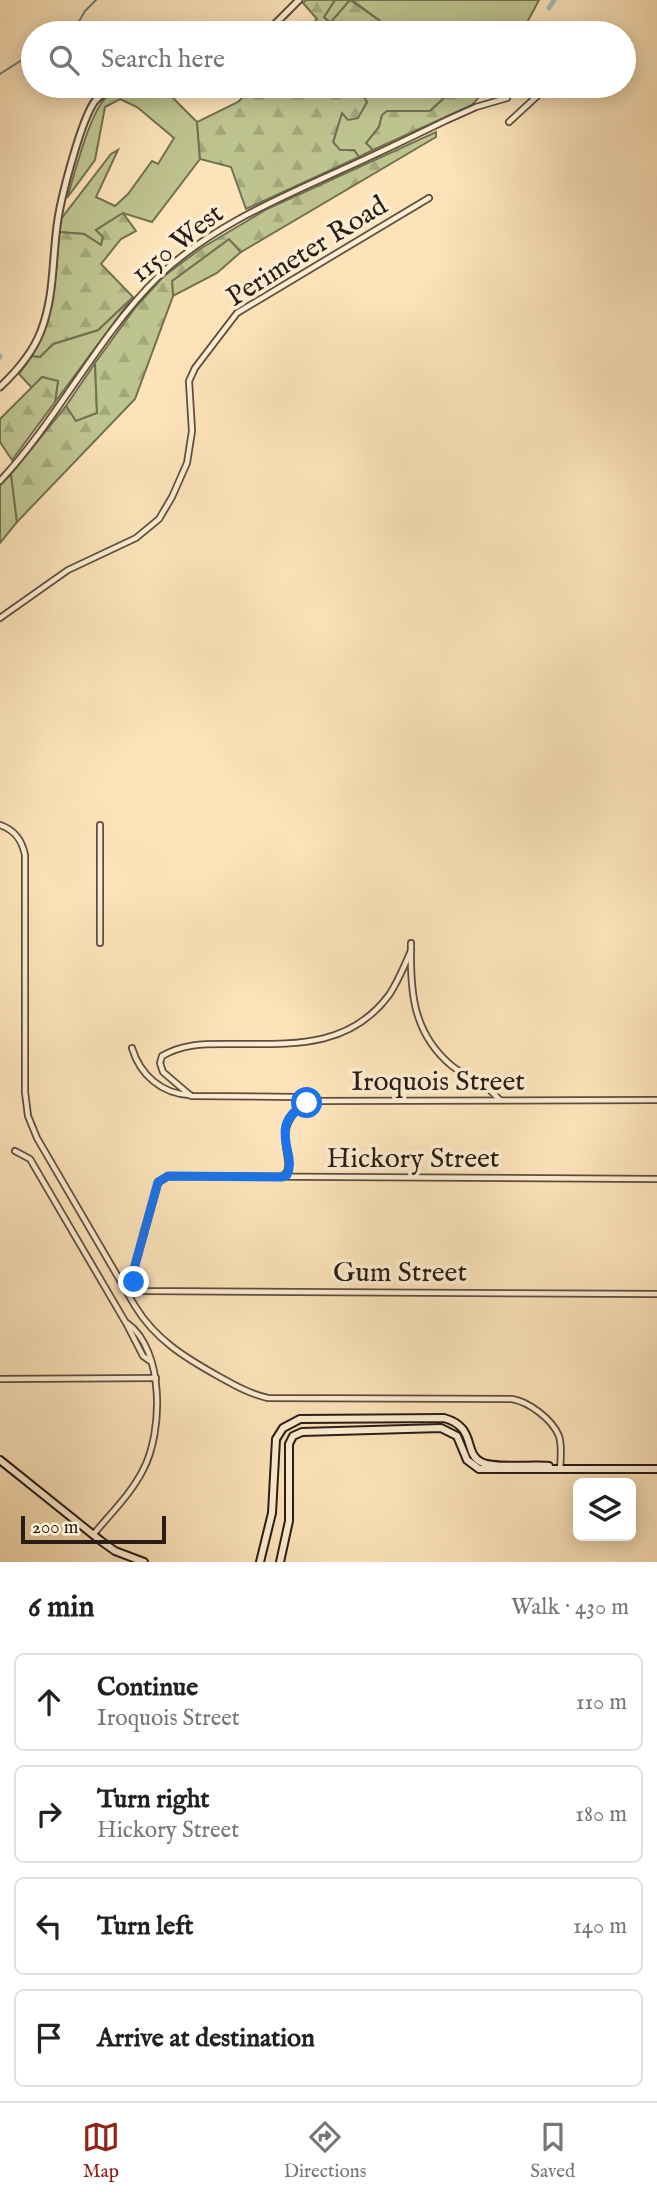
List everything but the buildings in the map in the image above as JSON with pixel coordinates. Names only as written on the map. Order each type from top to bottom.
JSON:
[{"type":"main road","points":[[260,1562],[272,1513],[276,1439],[283,1428],[300,1419],[444,1418],[465,1431],[475,1457],[483,1463],[539,1465],[561,1469]]},
{"type":"main road","points":[[280,1562],[289,1521],[289,1444],[293,1437],[302,1432],[440,1428],[457,1436],[467,1460],[479,1469],[657,1469]]},
{"type":"main road","points":[[0,1460],[93,1535],[116,1551],[144,1562]]},
{"type":"street","points":[[278,21],[299,0]]},
{"type":"street","points":[[0,387],[27,357],[41,332],[51,291],[60,208],[87,117],[98,98]]},
{"type":"street","name":"1150 West","points":[[0,481],[22,457],[133,303],[161,275],[199,244],[271,202],[476,107],[508,98]]},
{"type":"street","points":[[509,122],[535,98]]},
{"type":"street","name":"Perimeter Road","points":[[0,618],[68,570],[136,538],[159,520],[187,463],[192,431],[189,381],[195,368],[237,313],[429,198]]},
{"type":"street","points":[[0,825],[17,835],[25,855],[25,1092],[30,1122],[139,1313],[150,1327],[183,1357],[262,1397],[512,1399],[522,1402],[557,1432],[561,1444],[561,1469]]},
{"type":"street","points":[[100,825],[100,943]]},
{"type":"street","points":[[411,943],[413,1002],[429,1039],[452,1066],[484,1084],[501,1101]]},
{"type":"street","points":[[191,1096],[163,1072],[160,1063],[162,1056],[192,1044],[291,1044],[318,1040],[346,1031],[378,1008],[390,993],[411,951]]},
{"type":"street","name":"Iroquois Street","points":[[132,1048],[136,1062],[166,1091],[176,1095],[296,1097],[307,1103],[657,1100]]},
{"type":"street","points":[[282,1177],[287,1175],[290,1169],[284,1140],[287,1125],[292,1115],[307,1103]]},
{"type":"street","points":[[15,1151],[30,1159],[126,1323],[138,1334],[149,1354],[156,1378],[156,1425],[150,1456],[135,1483],[93,1535]]},
{"type":"street","name":"Hickory Street","points":[[143,1291],[132,1276],[158,1182],[168,1176],[657,1179]]},
{"type":"street","name":"Gum Street","points":[[143,1291],[657,1294]]},
{"type":"street","points":[[0,1379],[156,1378]]},
{"type":"green space","points":[[306,0],[335,0],[324,17],[328,21],[315,21],[317,19],[303,3]]},
{"type":"green space","points":[[335,0],[350,0],[333,21],[324,17]]},
{"type":"green space","points":[[350,0],[380,21],[332,21]]},
{"type":"green space","points":[[352,0],[539,0],[528,21],[380,21]]},
{"type":"green space","points":[[106,98],[173,98],[197,122],[200,159],[152,222],[123,213],[96,230],[103,237],[101,245],[84,234],[59,232],[61,219],[111,154],[118,150],[96,197],[115,206],[128,194],[152,161],[158,164],[174,138],[137,107],[120,99],[105,107],[95,160],[67,198],[95,113]]},
{"type":"green space","points":[[242,98],[364,98],[367,102],[358,118],[348,120],[342,113],[333,142],[340,150],[354,150],[359,157],[246,209],[231,167],[200,159],[197,122]]},
{"type":"green space","points":[[354,98],[444,98],[430,111],[387,111],[367,143],[373,150],[359,157],[354,150],[340,150],[333,143],[342,112]]},
{"type":"green space","points":[[444,98],[478,98],[472,105],[373,150],[366,143],[387,111],[430,111]]},
{"type":"green space","points":[[436,132],[436,137],[241,252],[229,239],[172,281],[173,296],[135,399],[17,522],[11,474],[66,406],[76,421],[97,413],[95,363],[135,308],[163,277],[200,249],[267,209]]},
{"type":"green space","points":[[123,213],[136,231],[121,239],[101,264],[133,297],[98,330],[53,344],[40,357],[32,356],[50,311],[59,232],[84,234],[101,245],[103,237],[96,230]]},
{"type":"green space","points":[[229,239],[241,252],[217,273],[173,296],[172,281]]},
{"type":"green space","points":[[133,297],[55,402],[58,381],[42,377],[32,388],[19,374],[32,356],[40,357],[53,344],[98,330]]},
{"type":"green space","points":[[95,363],[97,413],[76,422],[66,406]]},
{"type":"green space","points":[[42,377],[58,381],[55,402],[12,460],[0,442],[0,419]]},
{"type":"green space","points":[[11,474],[17,522],[0,543],[0,485]]},
{"type":"waterway","points":[[79,21],[96,0]]},
{"type":"waterway","points":[[549,8],[554,0]]},
{"type":"waterway","points":[[0,74],[21,61]]},
{"type":"route","points":[[134,1282],[132,1276],[158,1182],[168,1176],[287,1175],[290,1169],[284,1140],[287,1125],[292,1115],[307,1103]]}]
